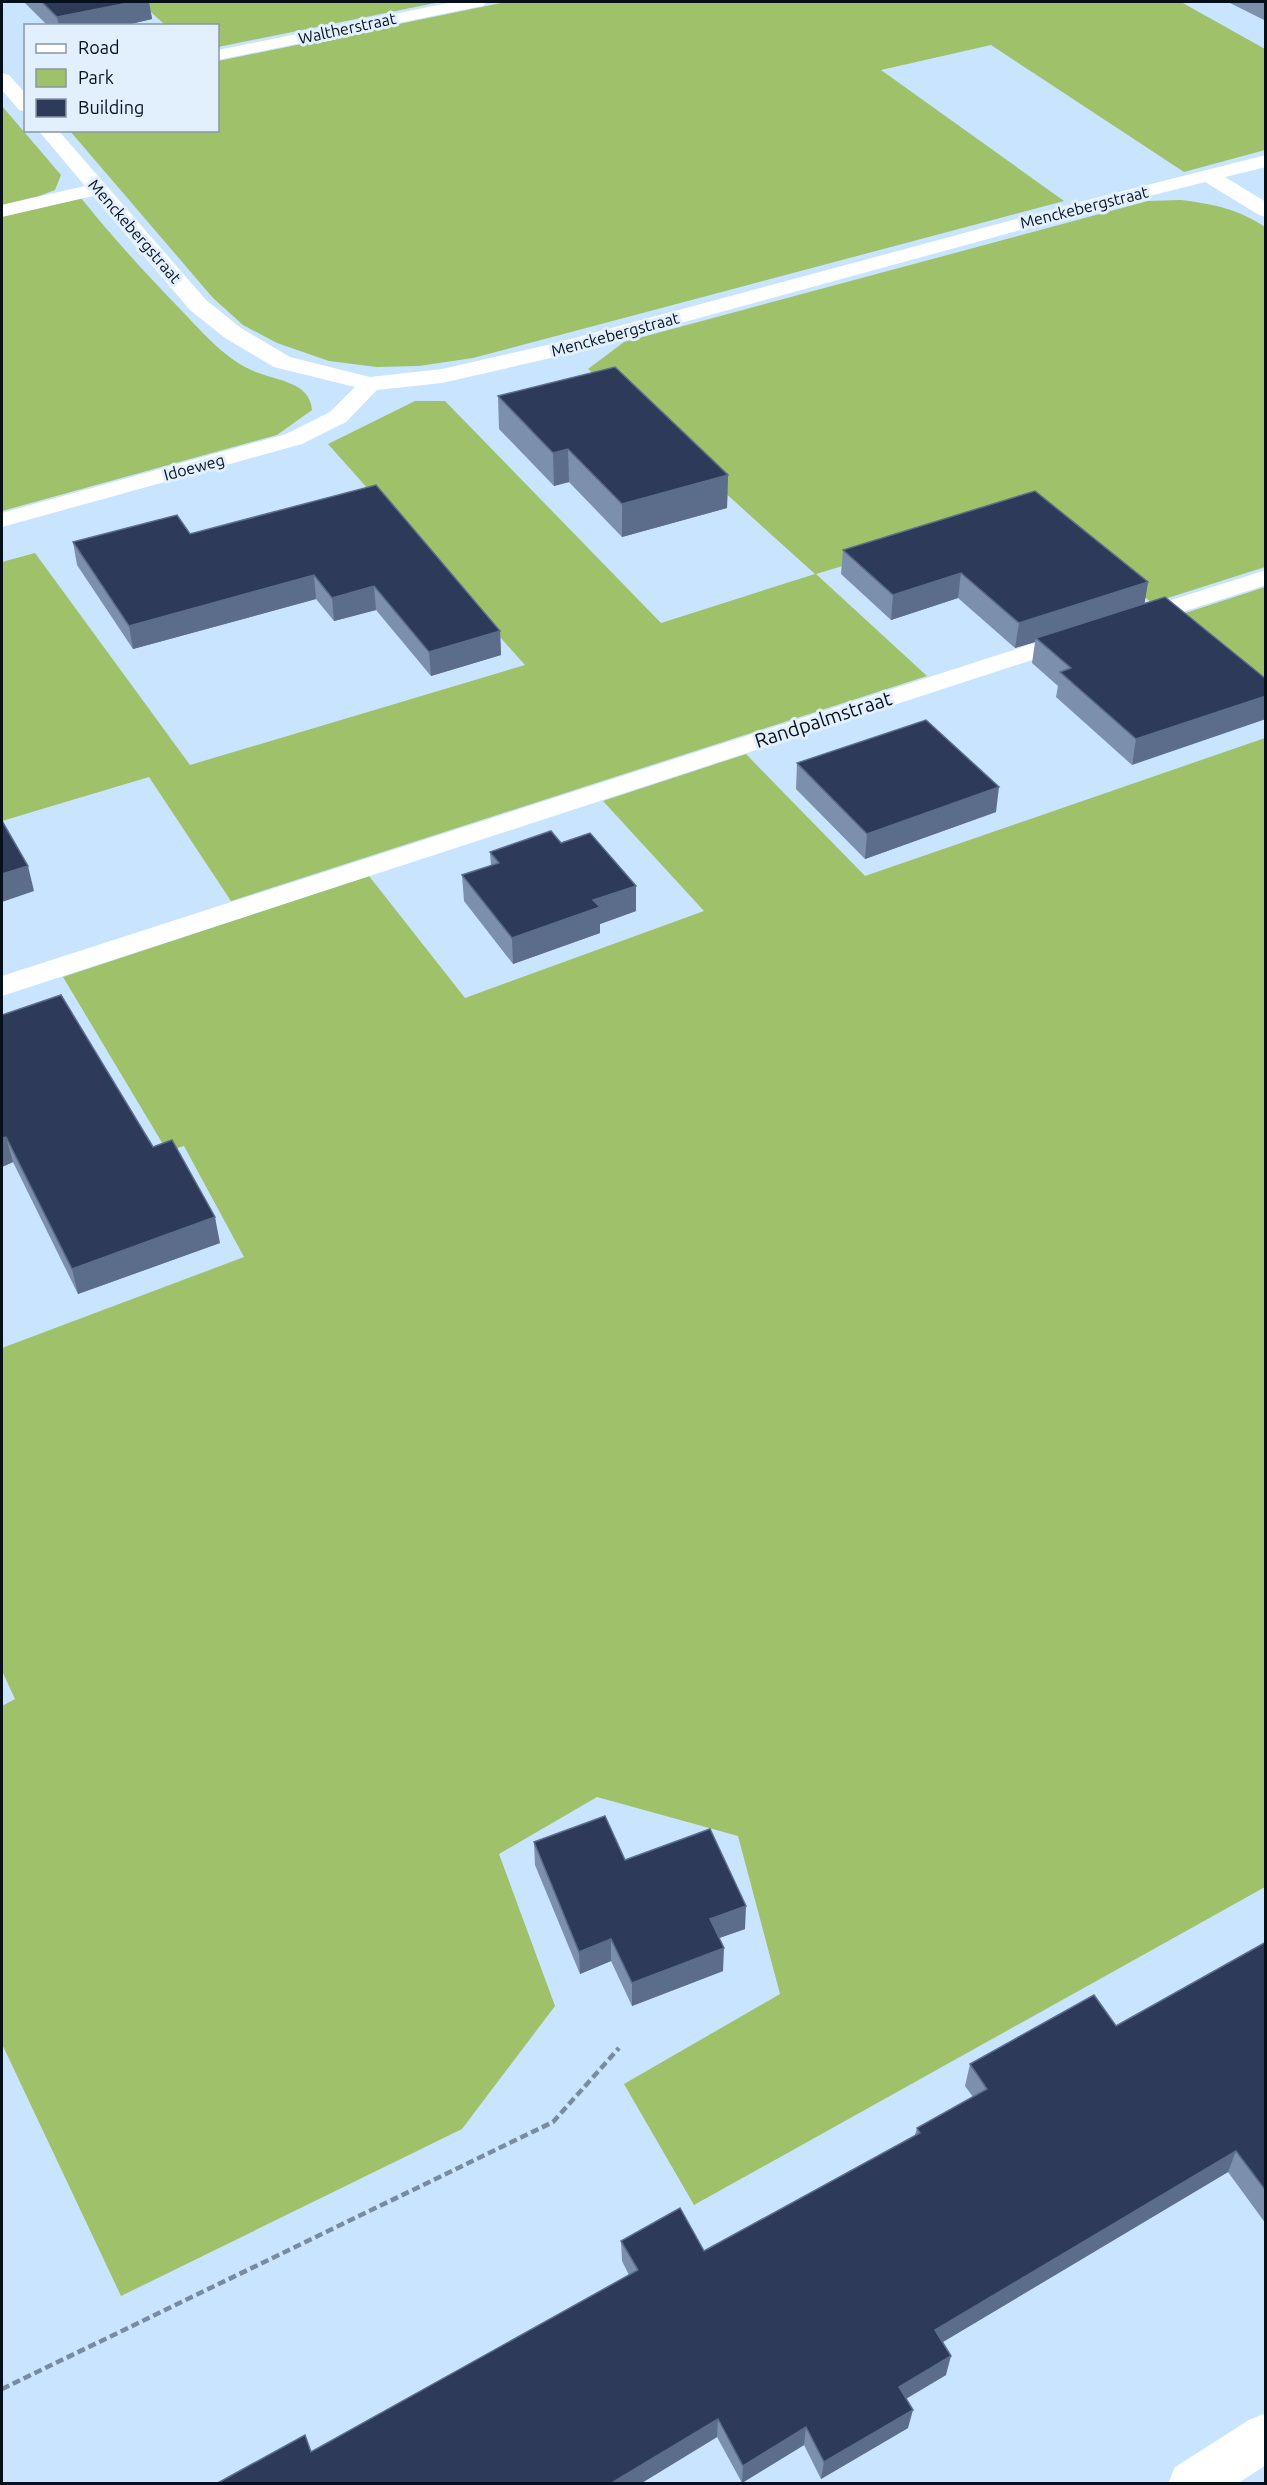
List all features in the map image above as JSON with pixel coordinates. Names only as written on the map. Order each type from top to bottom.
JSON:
[{"type":"street","name":"Waltherstraat","points":[[219,55],[477,2]]},
{"type":"street","points":[[2,79],[23,99]]},
{"type":"street","name":"Menckebergstraat","points":[[49,132],[198,305],[233,333],[282,362],[370,384],[442,376],[556,350],[1027,221],[1266,161]]},
{"type":"street","points":[[1209,176],[1266,212]]},
{"type":"street","points":[[2,211],[98,189]]},
{"type":"street","name":"Idoeweg","points":[[2,520],[294,439],[338,417],[370,384]]},
{"type":"street","name":"Randpalmstraat","points":[[2,986],[1266,577]]},
{"type":"street","points":[[1192,2484],[1266,2437]]},
{"type":"path","points":[[2,2390],[553,2122],[619,2048]]},
{"type":"green space","points":[[140,2],[440,2],[219,47],[219,24],[164,24]]},
{"type":"green space","points":[[506,2],[1181,2],[1265,49],[1265,150],[1184,172],[991,45],[881,70],[1064,201],[473,358],[419,366],[377,367],[329,361],[277,343],[243,325],[213,298],[71,132],[219,132],[219,61]]},
{"type":"green space","points":[[2,106],[61,175],[55,190],[2,205]]},
{"type":"green space","points":[[81,198],[143,270],[216,346],[245,367],[299,388],[306,394],[312,410],[277,435],[2,511],[2,216]]},
{"type":"green space","points":[[1181,200],[1225,208],[1265,227],[1265,567],[1152,603],[1034,508],[816,574],[927,676],[231,901],[149,777],[2,821],[2,562],[35,553],[190,765],[525,665],[328,444],[415,401],[445,401],[661,623],[815,574],[588,369],[624,342],[1148,201]]},
{"type":"green space","points":[[1265,587],[1265,695],[1173,617]]},
{"type":"green space","points":[[1265,738],[1265,1887],[694,2205],[624,2084],[780,1994],[738,1836],[597,1797],[499,1854],[555,2006],[462,2129],[121,2296],[2,2044],[2,1706],[15,1699],[2,1671],[2,1348],[244,1257],[184,1146],[167,1151],[63,977],[369,876],[465,998],[704,911],[603,801],[746,754],[865,876]]},
{"type":"building","points":[[42,2],[133,2],[57,17]]},
{"type":"building","points":[[615,367],[728,475],[622,504],[568,449],[553,453],[498,396]]},
{"type":"building","points":[[376,485],[500,631],[429,652],[374,586],[332,598],[314,575],[129,626],[73,542],[177,515],[190,534]]},
{"type":"building","points":[[1035,491],[1148,582],[1019,623],[961,573],[893,595],[843,550]]},
{"type":"building","points":[[1165,597],[1266,679],[1266,696],[1136,739],[1060,672],[1071,668],[1036,638]]},
{"type":"building","points":[[926,720],[999,787],[867,834],[797,763]]},
{"type":"building","points":[[2,821],[28,866],[2,874]]},
{"type":"building","points":[[551,831],[561,843],[590,833],[636,886],[593,900],[600,907],[512,938],[462,875],[499,863],[490,852]]},
{"type":"building","points":[[61,995],[153,1147],[172,1140],[215,1217],[72,1269],[6,1137],[2,1138],[2,1015]]},
{"type":"building","points":[[605,1816],[625,1860],[710,1829],[746,1906],[710,1919],[724,1948],[632,1983],[611,1939],[579,1952],[534,1842]]},
{"type":"building","points":[[1266,1942],[1266,2191],[1236,2151],[935,2330],[951,2356],[899,2387],[913,2410],[824,2462],[806,2427],[743,2466],[718,2419],[610,2484],[216,2484],[305,2435],[311,2452],[638,2270],[621,2241],[680,2208],[704,2251],[920,2133],[917,2128],[987,2089],[970,2064],[1094,1995],[1116,2026]]}]
